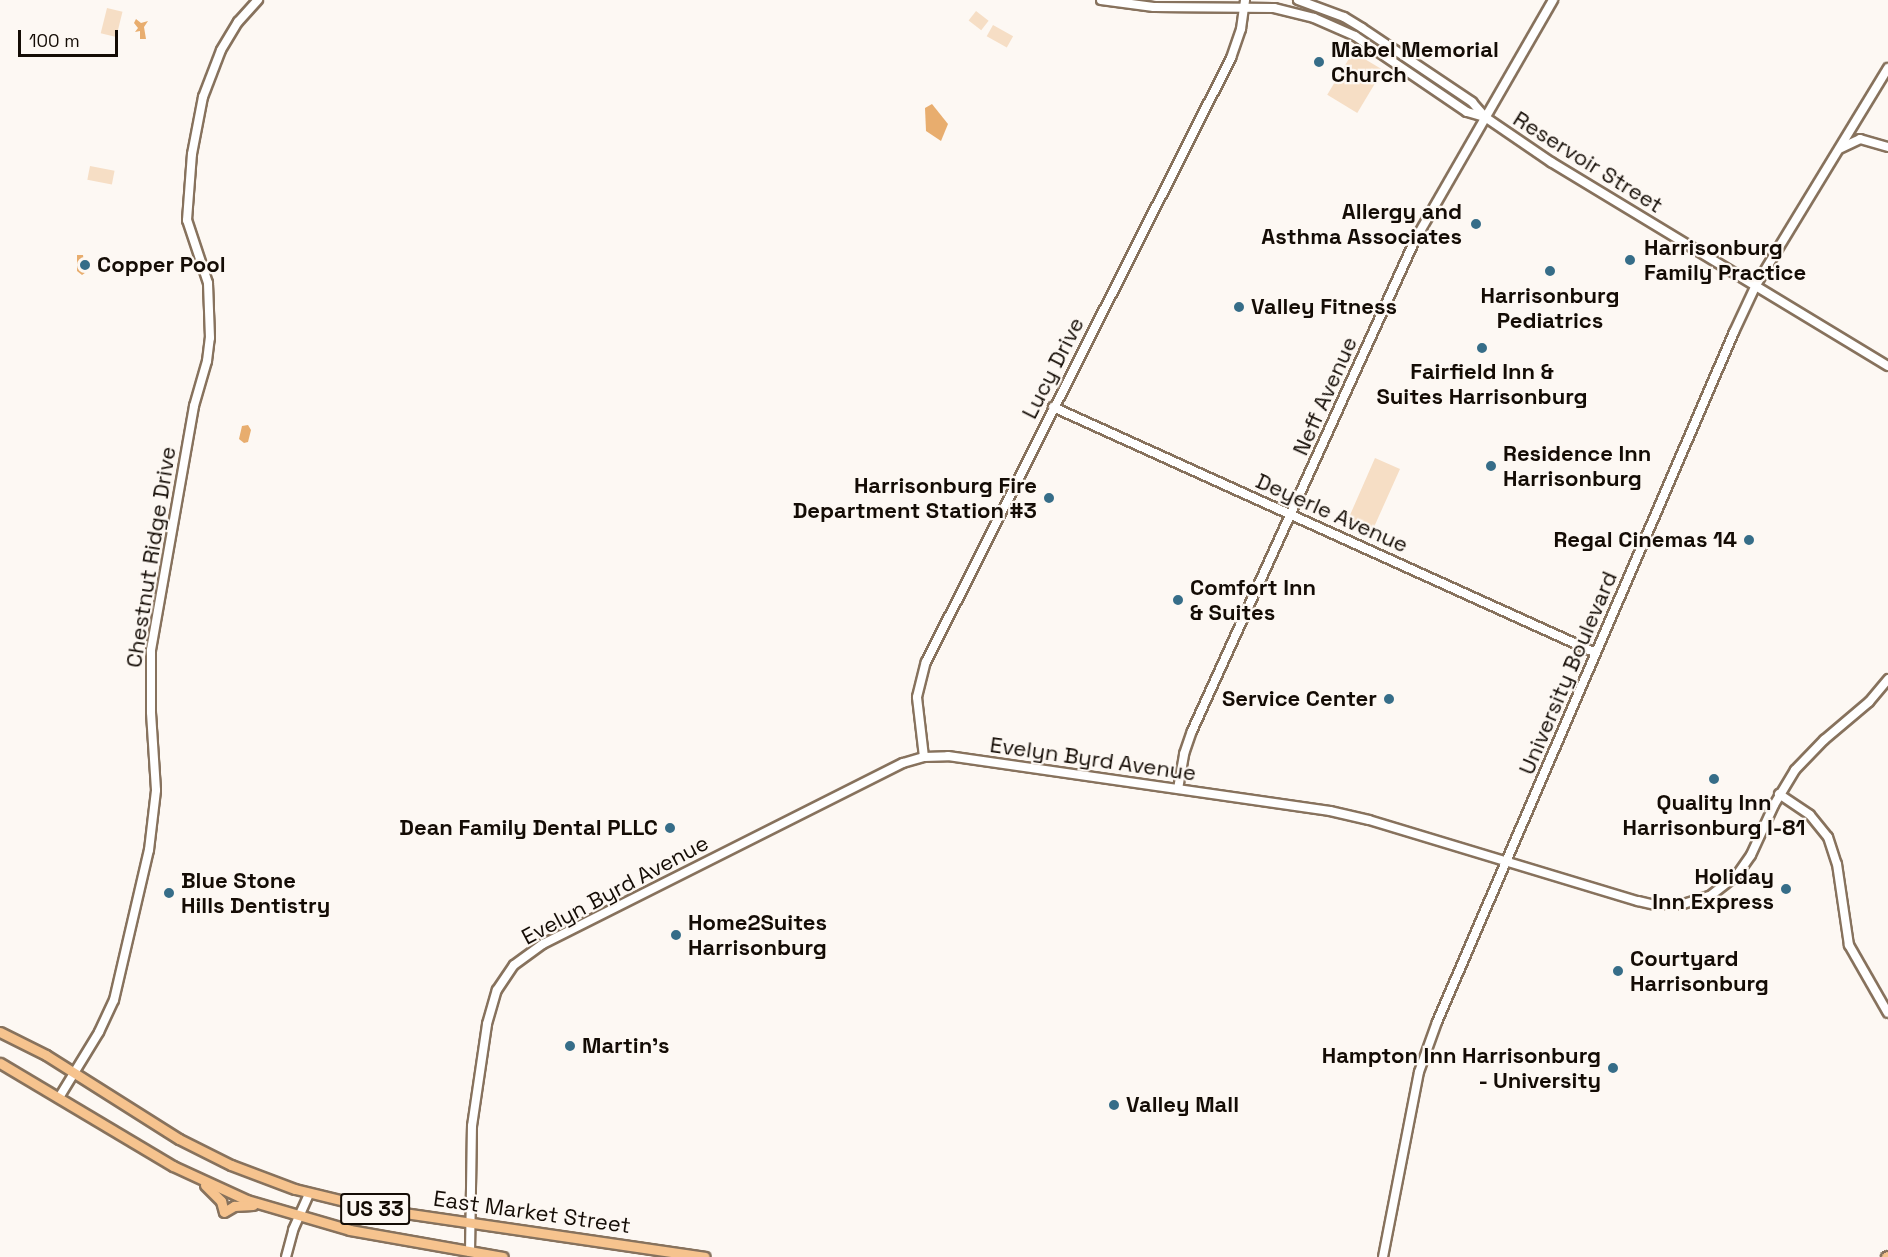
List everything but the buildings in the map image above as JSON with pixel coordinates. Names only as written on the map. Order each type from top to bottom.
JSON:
[{"type":"highway","name":"East Market Street","points":[[0,1032],[74,1072],[199,1149],[244,1171],[309,1194],[377,1209],[470,1224],[705,1257]]},
{"type":"highway","name":"East Market Street","points":[[0,1062],[60,1096],[144,1150],[197,1178],[264,1206],[298,1217],[371,1234],[503,1257]]},
{"type":"highway","points":[[197,1178],[218,1198],[224,1212],[241,1205],[264,1206]]},
{"type":"street","name":"Chestnut Ridge Drive","points":[[60,1096],[99,1032],[114,999],[154,820],[156,790],[150,700],[151,650],[194,406],[207,361],[210,338],[208,283],[187,220],[192,154],[203,97],[221,50],[241,18],[258,0]]},
{"type":"street","name":"Reservoir Street","points":[[1101,0],[1144,6],[1244,4],[1290,10],[1335,26],[1467,112],[1485,117]]},
{"type":"street","name":"Reservoir Street","points":[[1298,0],[1362,28],[1472,102],[1485,117],[1551,162],[1888,366]]},
{"type":"street","name":"Neff Avenue","points":[[1178,789],[1192,731],[1414,240],[1553,0]]},
{"type":"street","name":"Lucy Drive","points":[[924,757],[917,697],[924,667],[1053,407],[1231,58],[1241,29],[1244,4]]},
{"type":"street","name":"University Boulevard","points":[[1383,1257],[1419,1072],[1506,861],[1756,285],[1888,68]]},
{"type":"street","points":[[1840,149],[1860,139],[1888,147]]},
{"type":"street","name":"Deyerle Avenue","points":[[1053,407],[1596,653]]},
{"type":"street","name":"Evelyn Byrd Avenue","points":[[470,1252],[472,1126],[487,1024],[497,990],[514,965],[543,944],[899,765],[924,757],[948,756],[1357,817],[1644,903],[1670,906],[1689,903],[1718,891],[1740,872],[1754,851],[1779,794],[1803,760],[1869,702],[1888,678]]},
{"type":"street","points":[[1779,794],[1810,815],[1828,837],[1837,864],[1849,945],[1888,1013]]},
{"type":"street","points":[[286,1257],[298,1217],[309,1194]]},
{"type":"shaded area","points":[[107,8],[123,12],[116,37],[101,33]]},
{"type":"shaded area","points":[[976,11],[989,21],[981,30],[969,20]]},
{"type":"shaded area","points":[[136,19],[141,23],[148,21],[144,27],[146,39],[140,39],[140,31],[135,32],[138,28],[134,23]]},
{"type":"shaded area","points":[[993,25],[1013,36],[1007,48],[987,36]]},
{"type":"shaded area","points":[[1353,52],[1383,70],[1357,113],[1327,95]]},
{"type":"shaded area","points":[[932,104],[948,124],[941,141],[926,131],[925,108]]},
{"type":"shaded area","points":[[90,166],[115,171],[112,185],[87,180]]},
{"type":"shaded area","name":"Copper Pool","points":[[77,255],[83,255],[84,263],[92,265],[92,268],[82,275],[77,271]]},
{"type":"shaded area","points":[[248,425],[251,430],[248,442],[244,443],[239,439],[242,426]]},
{"type":"shaded area","points":[[1375,458],[1400,469],[1370,536],[1342,523],[1346,514],[1350,515]]},
{"type":"place","name":"Mabel Memorial Church","points":[[1319,62]]},
{"type":"place","name":"Allergy and Asthma Associates","points":[[1476,224]]},
{"type":"place","name":"Harrisonburg Family Practice","points":[[1630,260]]},
{"type":"place","name":"Copper Pool","points":[[85,265]]},
{"type":"place","name":"Harrisonburg Pediatrics","points":[[1550,271]]},
{"type":"place","name":"Valley Fitness","points":[[1239,307]]},
{"type":"place","name":"Fairfield Inn & Suites Harrisonburg","points":[[1482,348]]},
{"type":"place","name":"Residence Inn Harrisonburg","points":[[1491,466]]},
{"type":"place","name":"Harrisonburg Fire Department Station #3","points":[[1049,498]]},
{"type":"place","name":"Regal Cinemas 14","points":[[1749,540]]},
{"type":"place","name":"Comfort Inn & Suites","points":[[1178,600]]},
{"type":"place","name":"Service Center","points":[[1389,699]]},
{"type":"place","name":"Quality Inn Harrisonburg I-81","points":[[1714,779]]},
{"type":"place","name":"Dean Family Dental PLLC","points":[[670,828]]},
{"type":"place","name":"Holiday Inn Express","points":[[1786,889]]},
{"type":"place","name":"Blue Stone Hills Dentistry","points":[[169,893]]},
{"type":"place","name":"Home2Suites Harrisonburg","points":[[676,935]]},
{"type":"place","name":"Courtyard Harrisonburg","points":[[1618,971]]},
{"type":"place","name":"Martin's","points":[[570,1046]]},
{"type":"place","name":"Hampton Inn Harrisonburg - University","points":[[1613,1068]]},
{"type":"place","name":"Valley Mall","points":[[1114,1105]]}]
